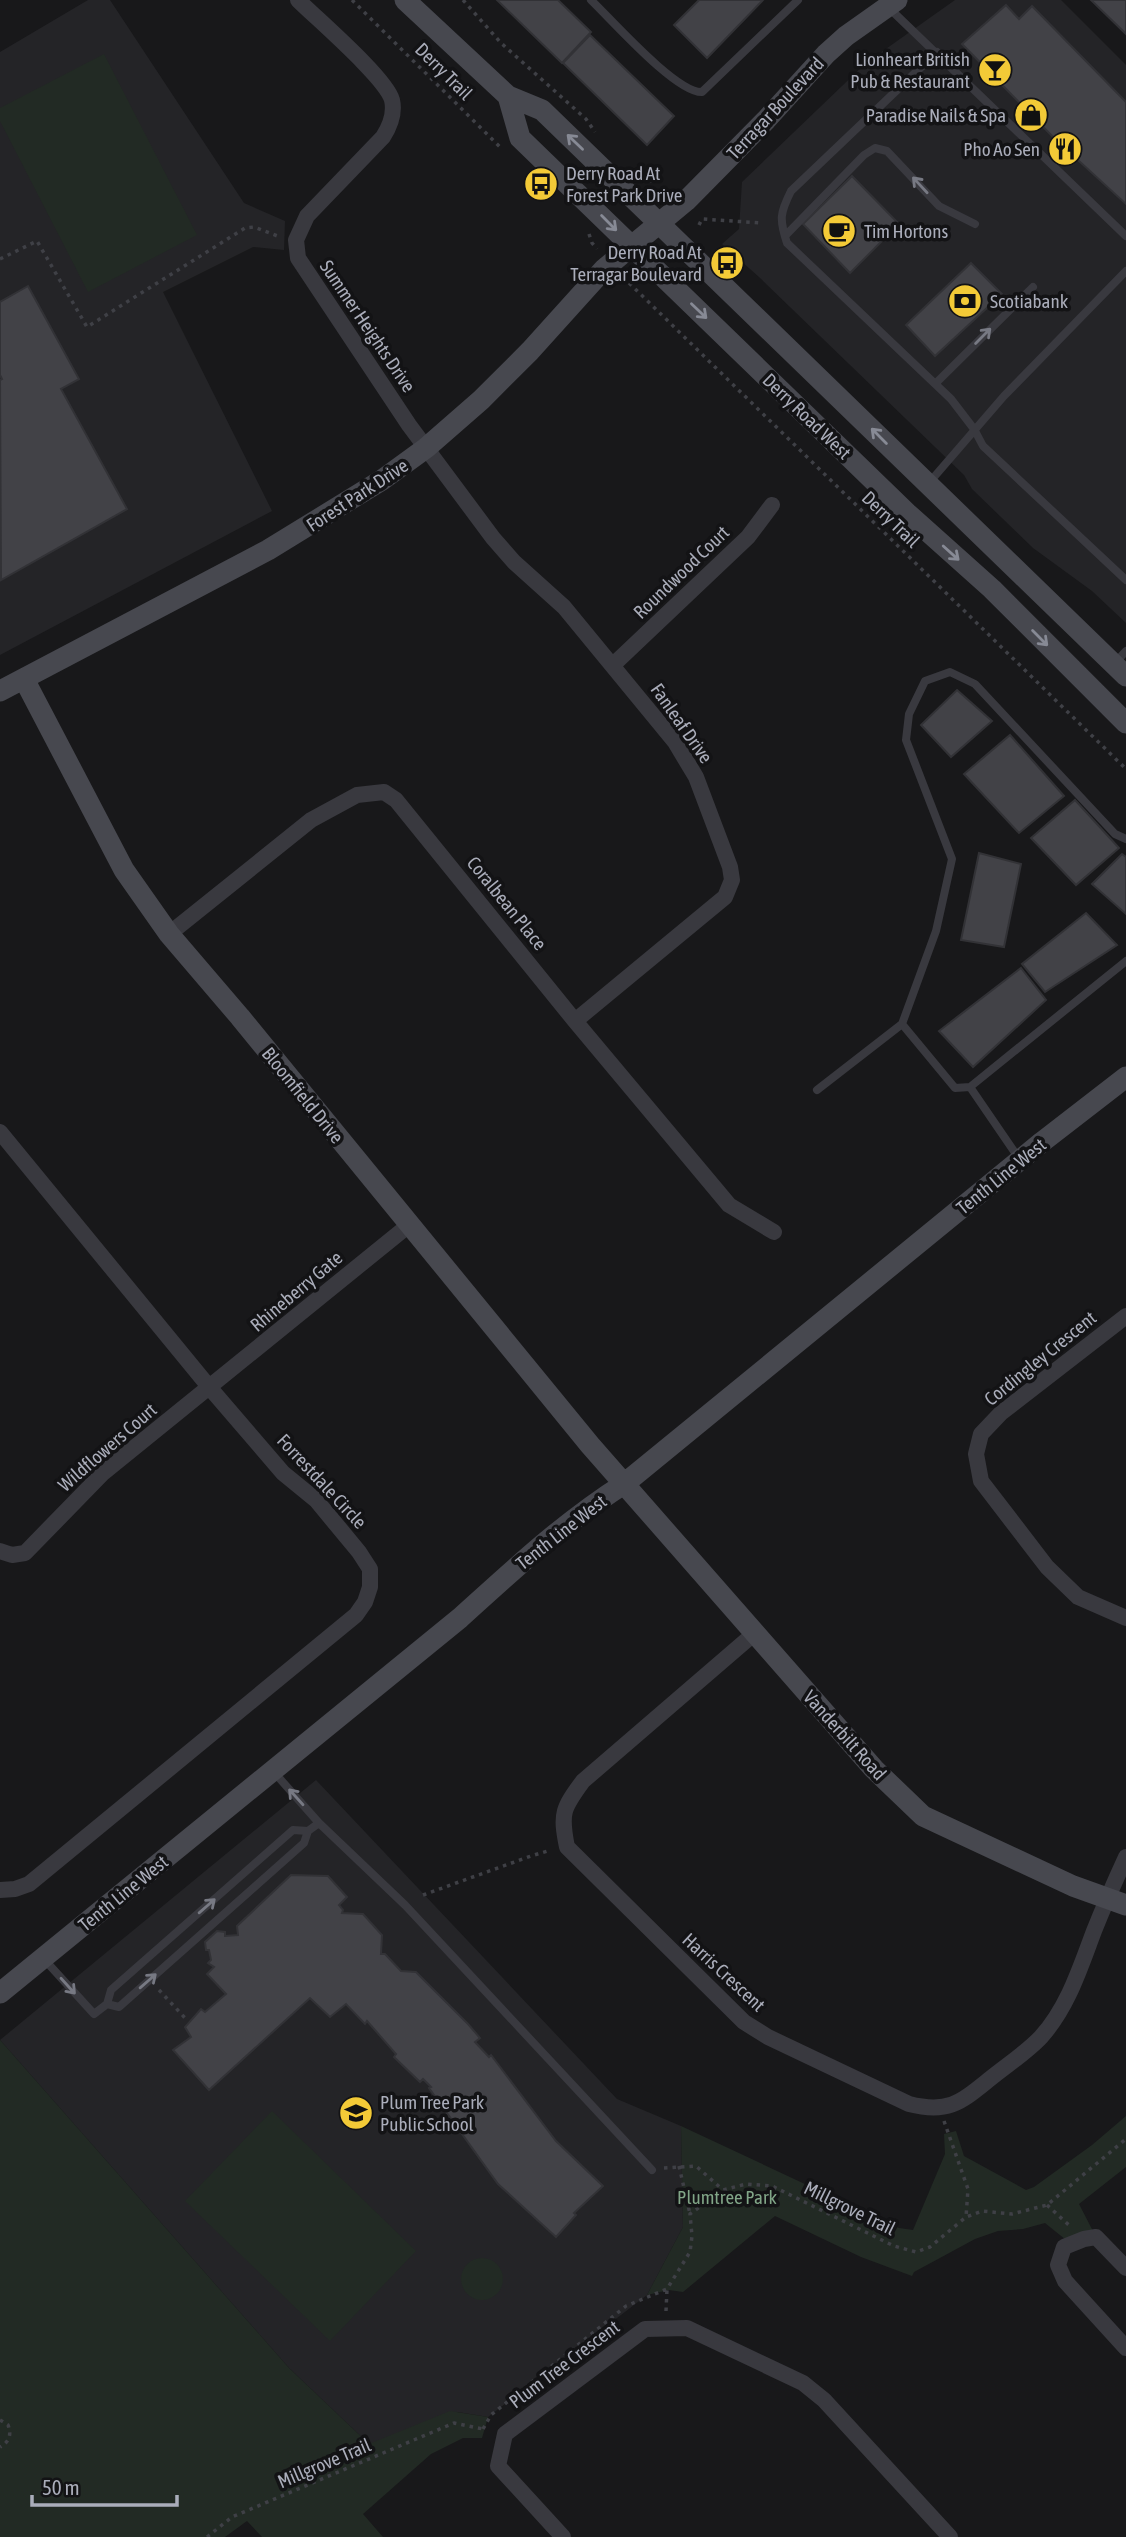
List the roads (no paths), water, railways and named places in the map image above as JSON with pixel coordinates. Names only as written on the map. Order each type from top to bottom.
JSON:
[{"type":"street","name":"Summer Heights Drive","points":[[298,0],[382,82],[392,101],[393,110],[389,128],[383,136],[307,216],[296,240],[298,258],[426,448]]},
{"type":"street","name":"Derry Road West","points":[[405,0],[508,96],[542,110],[928,484],[1122,663]]},
{"type":"street","name":"Terragar Boulevard","points":[[659,223],[686,201],[827,54],[889,2]]},
{"type":"street","name":"Derry Road West","points":[[508,96],[520,138],[907,513],[992,589],[1126,723]]},
{"type":"street","name":"Forest Park Drive","points":[[0,691],[313,525],[382,480],[426,448],[481,400],[530,351],[604,269],[659,223]]},
{"type":"street","name":"Fanleaf Drive","points":[[426,448],[514,562],[564,607],[675,742],[696,777],[730,867],[732,880],[725,897],[575,1021]]},
{"type":"street","name":"Roundwood Court","points":[[613,665],[748,537],[772,505]]},
{"type":"street","name":"Bloomfield Drive","points":[[24,679],[124,870],[169,934],[624,1484]]},
{"type":"street","name":"Coralbean Place","points":[[169,934],[311,820],[356,795],[384,792],[396,800],[729,1205],[774,1232]]},
{"type":"street","name":"Tenth Line West","points":[[0,1993],[450,1627],[523,1560],[592,1505],[624,1484],[1126,1077]]},
{"type":"street","name":"Forrestdale Circle","points":[[0,1132],[209,1388],[283,1473],[316,1500],[370,1569],[370,1587],[365,1602],[356,1615],[29,1884],[0,1890]]},
{"type":"street","name":"Rhineberry Gate","points":[[209,1388],[409,1225]]},
{"type":"street","name":"Cordingley Crescent","points":[[1126,1316],[1001,1413],[981,1434],[976,1454],[981,1481],[1047,1567],[1078,1597],[1126,1618]]},
{"type":"street","name":"Wildflowers Court","points":[[0,1551],[12,1555],[25,1553],[103,1473],[209,1388]]},
{"type":"street","name":"Vanderbilt Road","points":[[624,1484],[874,1769],[923,1816],[1073,1886],[1116,1902]]},
{"type":"street","name":"Harris Crescent","points":[[756,1632],[583,1781],[565,1805],[563,1825],[567,1847],[744,2022],[768,2037],[909,2104],[940,2109],[966,2099],[1040,2038],[1068,1997],[1116,1902]]},
{"type":"street","points":[[1116,1902],[1126,1857]]},
{"type":"street","points":[[1126,2267],[1096,2237],[1064,2247],[1058,2265],[1065,2281],[1126,2347]]},
{"type":"street","name":"Plum Tree Crescent","points":[[563,2537],[498,2466],[505,2434],[645,2329],[665,2327],[687,2328],[803,2383],[824,2400],[950,2537]]},
{"type":"lane","points":[[591,0],[674,81],[694,92],[702,92],[798,0]]},
{"type":"lane","points":[[889,2],[1126,236]]},
{"type":"lane","points":[[937,52],[791,191],[781,211],[781,227],[787,243],[951,399],[985,448],[1126,580]]},
{"type":"lane","points":[[785,236],[864,155],[875,148],[887,151],[939,206],[975,224]]},
{"type":"lane","points":[[928,484],[974,429],[1126,271]]},
{"type":"lane","points":[[935,384],[1033,287]]},
{"type":"lane","points":[[817,1090],[902,1024],[936,931],[952,859],[906,740],[909,715],[925,681],[950,673],[975,684],[1115,834],[1126,839]]},
{"type":"lane","points":[[902,1024],[955,1088],[970,1087],[1126,961]]},
{"type":"lane","points":[[970,1087],[1020,1161]]},
{"type":"lane","points":[[273,1771],[319,1823],[405,1905],[652,2170]]},
{"type":"lane","points":[[107,2004],[119,2007],[304,1843],[308,1831],[319,1823]]},
{"type":"lane","points":[[43,1958],[94,2014],[107,2004],[111,1990],[293,1830],[308,1831]]},
{"type":"place","name":"Lionheart British Pub & Restaurant","points":[[995,70]]},
{"type":"place","name":"Paradise Nails & Spa","points":[[1031,115]]},
{"type":"place","name":"Pho Ao Sen","points":[[1065,149]]},
{"type":"place","name":"Derry Road At Forest Park Drive","points":[[541,184]]},
{"type":"place","name":"Tim Hortons","points":[[839,231]]},
{"type":"place","name":"Derry Road At Terragar Boulevard","points":[[727,263]]},
{"type":"place","name":"Scotiabank","points":[[965,301]]},
{"type":"place","name":"Plum Tree Park Public School","points":[[356,2113]]},
{"type":"park label","name":"Plumtree Park","points":[[727,2197]]}]
